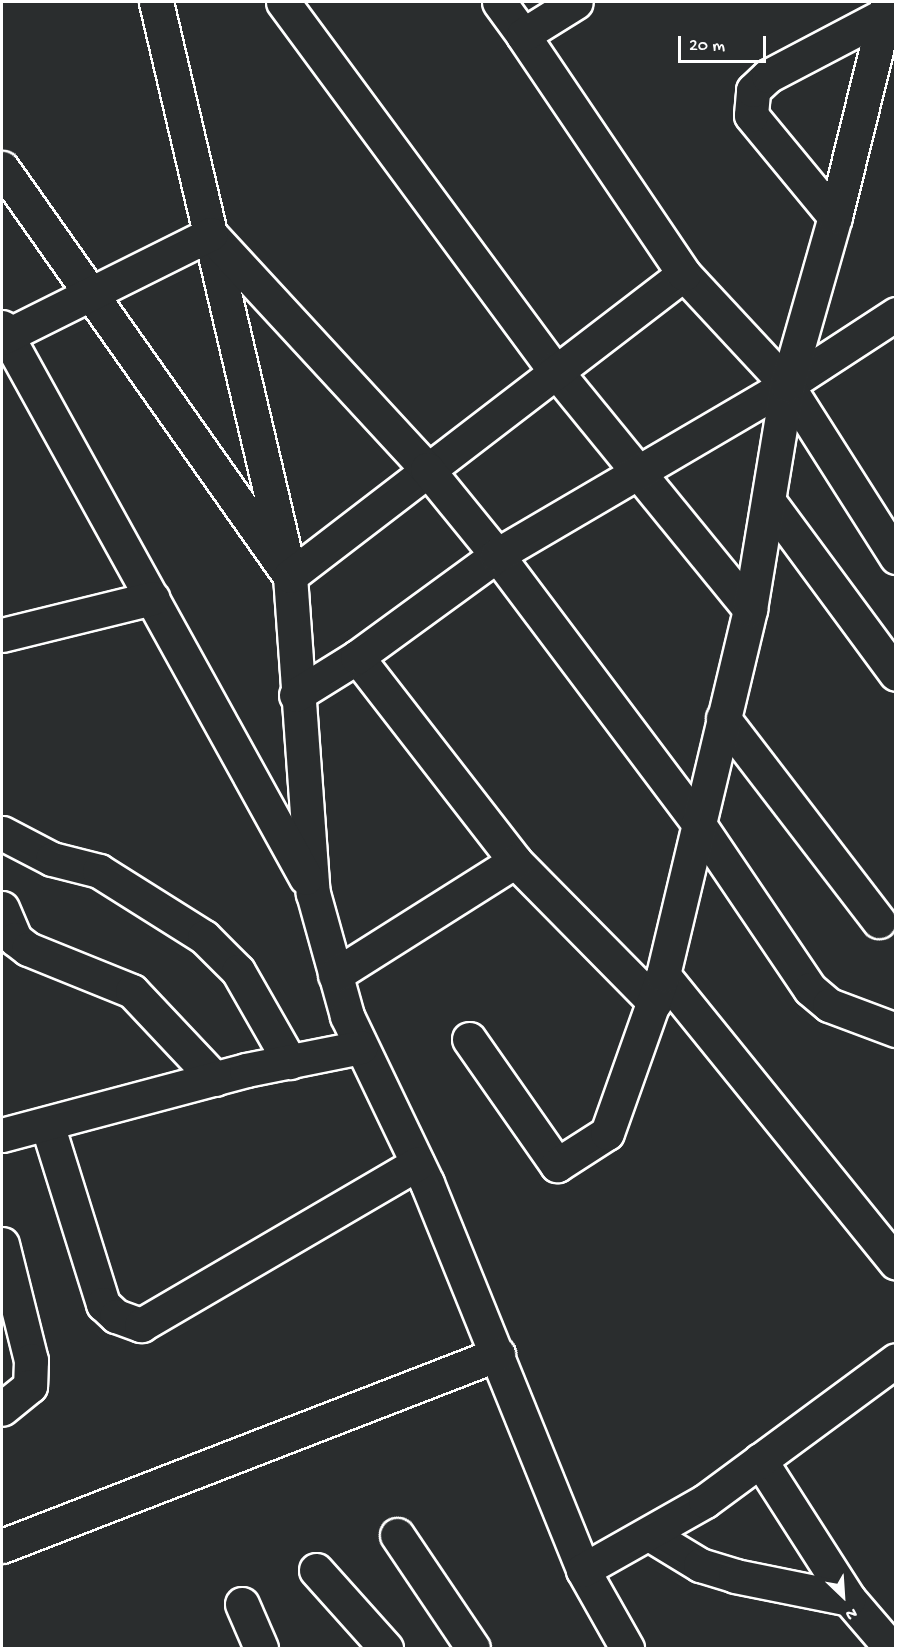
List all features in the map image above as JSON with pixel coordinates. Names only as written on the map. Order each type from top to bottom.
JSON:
[{"type":"street","points":[[156,2],[290,576],[296,695],[313,893],[335,975],[361,1047],[417,1164],[498,1354],[583,1570],[627,1648]]},
{"type":"street","points":[[283,2],[554,369],[639,468],[750,609]]},
{"type":"street","points":[[499,2],[684,274],[787,385],[896,557]]},
{"type":"street","points":[[523,35],[576,2]]},
{"type":"street","points":[[469,1039],[557,1165],[607,1133],[659,989],[750,609],[770,503],[787,385],[835,217],[883,71],[887,8]]},
{"type":"street","points":[[835,217],[751,115],[753,90],[768,76],[887,8]]},
{"type":"street","points":[[2,168],[95,295],[290,576]]},
{"type":"street","points":[[211,234],[95,295],[3,334],[153,598],[313,893]]},
{"type":"street","points":[[211,234],[427,469],[497,555],[698,823],[810,989],[829,1005],[896,1030]]},
{"type":"street","points":[[290,576],[554,369],[684,274]]},
{"type":"street","points":[[296,695],[357,657],[497,555],[639,468],[787,385],[896,314]]},
{"type":"street","points":[[770,503],[896,674]]},
{"type":"street","points":[[2,635],[153,598]]},
{"type":"street","points":[[357,657],[515,861],[659,989],[896,1263]]},
{"type":"street","points":[[723,718],[879,921]]},
{"type":"street","points":[[2,833],[52,859],[99,871],[204,937],[238,971],[290,1062]]},
{"type":"street","points":[[335,975],[515,861]]},
{"type":"street","points":[[2,908],[15,939],[28,949],[132,991],[214,1079]]},
{"type":"street","points":[[2,1135],[214,1079],[361,1047]]},
{"type":"street","points":[[47,1124],[103,1304],[116,1316],[141,1325],[417,1164]]},
{"type":"street","points":[[2,1244],[31,1360],[30,1386],[2,1409]]},
{"type":"street","points":[[2,1546],[498,1354]]},
{"type":"street","points":[[583,1570],[649,1534],[760,1460],[896,1360]]},
{"type":"street","points":[[760,1460],[849,1599],[891,1648]]},
{"type":"street","points":[[649,1534],[700,1565],[735,1576],[849,1599]]},
{"type":"street","points":[[397,1535],[473,1648]]},
{"type":"street","points":[[316,1570],[386,1648]]},
{"type":"street","points":[[242,1604],[261,1648]]}]
